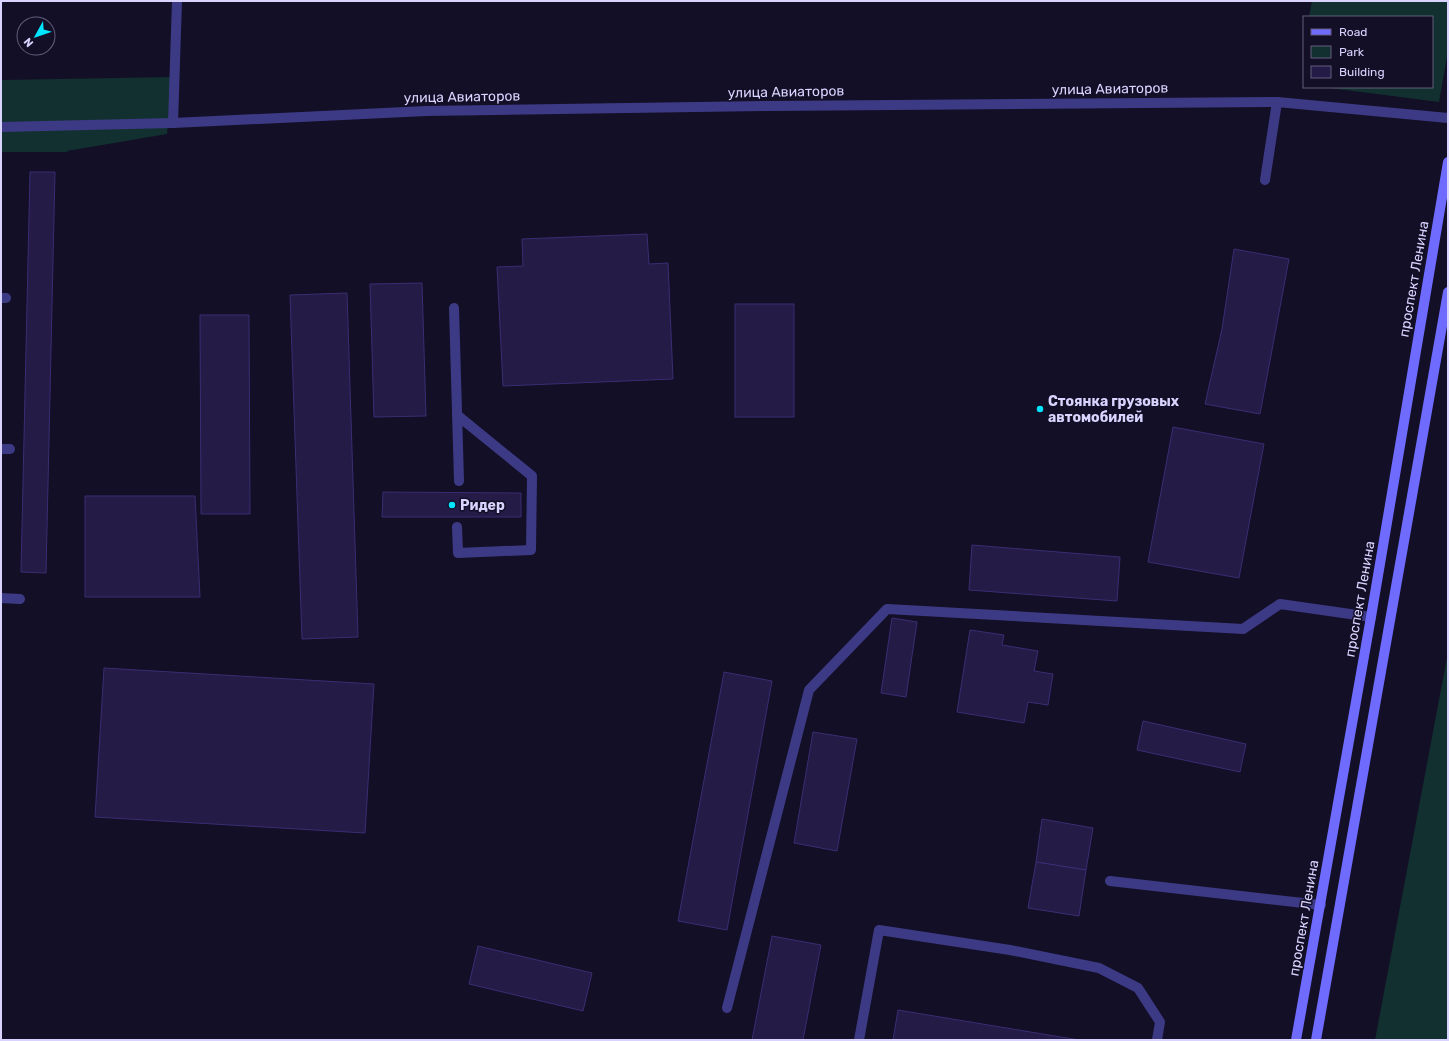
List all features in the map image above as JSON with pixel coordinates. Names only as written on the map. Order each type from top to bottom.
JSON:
[{"type":"main road","name":"проспект Ленина","points":[[1296,1040],[1371,617],[1448,162]]},
{"type":"main road","points":[[1316,1040],[1448,292]]},
{"type":"street","points":[[173,123],[176,1]]},
{"type":"street","points":[[1265,180],[1277,102]]},
{"type":"street","name":"улица Авиаторов","points":[[1,127],[124,125],[426,112],[793,106],[1277,102],[1448,118]]},
{"type":"street","points":[[454,308],[459,481]]},
{"type":"street","points":[[457,415],[532,476],[531,550],[458,553],[457,527]]},
{"type":"street","points":[[1,598],[20,599]]},
{"type":"street","points":[[728,1008],[809,690],[887,609],[1243,629],[1280,604],[1371,617]]},
{"type":"street","points":[[1110,880],[1321,904]]},
{"type":"street","points":[[859,1040],[879,930],[1010,950],[1099,968],[1138,988],[1160,1022],[1157,1040]]},
{"type":"green space","points":[[1312,1],[1448,1],[1448,51],[1439,102],[1330,88],[1433,88],[1433,16],[1309,16]]},
{"type":"green space","points":[[172,77],[167,134],[67,151],[68,152],[1,152],[1,80]]},
{"type":"green space","points":[[1448,652],[1448,1040],[1375,1040]]},
{"type":"building","points":[[30,172],[55,172],[46,573],[21,572]]},
{"type":"building","points":[[647,234],[649,264],[668,263],[673,379],[503,386],[497,267],[523,266],[522,239]]},
{"type":"building","points":[[1234,249],[1289,259],[1260,414],[1205,404],[1222,329]]},
{"type":"building","points":[[422,283],[426,416],[374,417],[370,284]]},
{"type":"building","points":[[347,293],[358,637],[302,639],[290,295]]},
{"type":"building","points":[[735,304],[794,304],[794,417],[735,417]]},
{"type":"building","points":[[200,315],[249,315],[250,514],[201,514]]},
{"type":"building","points":[[1173,427],[1264,444],[1239,578],[1148,562]]},
{"type":"building","name":"Ридер","points":[[383,492],[521,493],[521,517],[382,517]]},
{"type":"building","points":[[85,496],[195,496],[200,597],[85,597]]},
{"type":"building","points":[[972,545],[1120,557],[1117,601],[969,590]]},
{"type":"building","points":[[892,618],[917,622],[906,697],[881,693]]},
{"type":"building","points":[[970,630],[1004,635],[1002,645],[1038,651],[1034,671],[1053,674],[1048,705],[1028,702],[1024,723],[957,712]]},
{"type":"building","points":[[104,668],[374,684],[365,833],[95,817]]},
{"type":"building","points":[[724,672],[772,681],[727,930],[678,921]]},
{"type":"building","points":[[1143,721],[1246,744],[1240,772],[1137,750]]},
{"type":"building","points":[[813,732],[857,739],[837,851],[794,843]]},
{"type":"building","points":[[1042,819],[1093,828],[1086,870],[1036,862]]},
{"type":"building","points":[[1036,862],[1086,870],[1079,916],[1028,908]]},
{"type":"building","points":[[772,936],[821,945],[803,1040],[752,1040]]},
{"type":"building","points":[[478,946],[592,973],[583,1011],[469,984]]},
{"type":"building","points":[[898,1010],[1079,1040],[893,1040]]},
{"type":"place","name":"Стоянка грузовых автомобилей","points":[[1040,409]]},
{"type":"place","name":"Ридер","points":[[452,505]]}]
